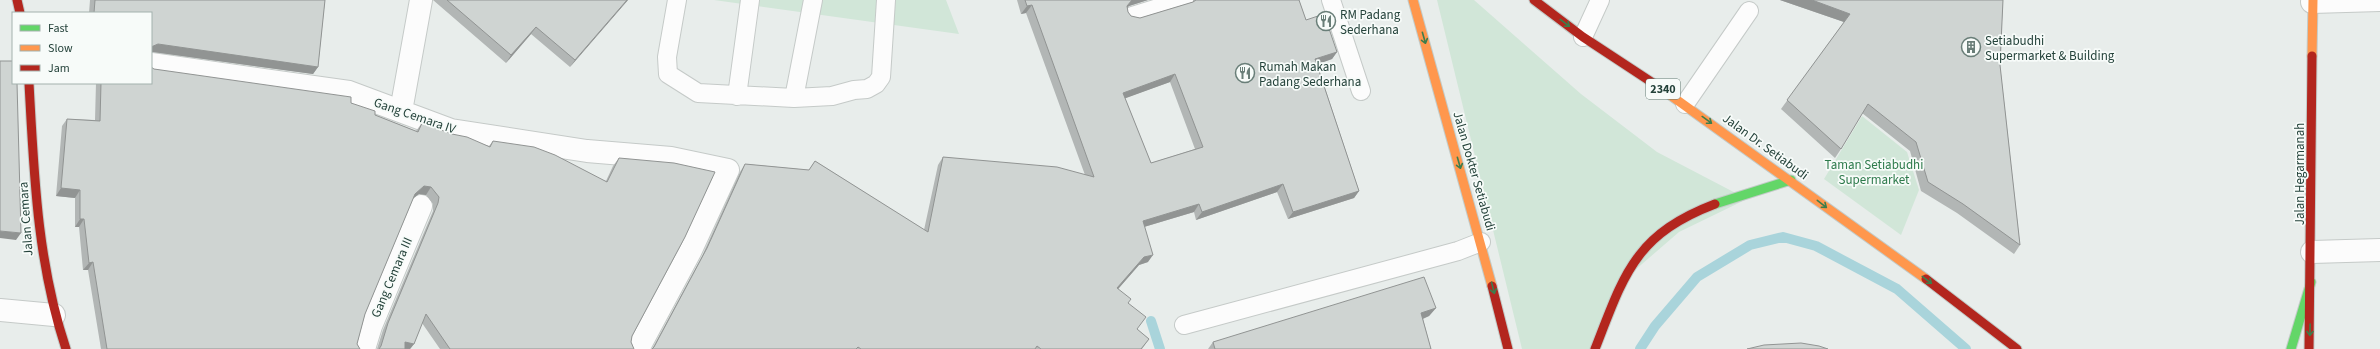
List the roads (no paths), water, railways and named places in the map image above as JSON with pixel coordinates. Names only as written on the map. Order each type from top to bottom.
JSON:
[{"type":"main road","points":[[17,0],[20,12]]},
{"type":"main road","name":"Jalan Dokter Setiabudi","points":[[1413,0],[1481,242],[1508,349]]},
{"type":"main road","name":"Jalan Dr. Setiabudi","points":[[1534,0],[1583,37],[1685,104],[1791,180],[1845,222],[1923,277],[2017,349]]},
{"type":"main road","name":"Jalan Hegarmanah","points":[[2309,349],[2312,252],[2313,1]]},
{"type":"main road","name":"Jalan Cemara","points":[[29,84],[41,258],[54,315],[66,349]]},
{"type":"main road","points":[[1595,349],[1623,280],[1634,260],[1662,232],[1718,204],[1791,180]]},
{"type":"main road","points":[[2291,349],[2310,282]]},
{"type":"street","points":[[401,111],[421,0]]},
{"type":"street","points":[[2313,1],[2380,0]]},
{"type":"street","name":"Gang Cemara IV","points":[[152,64],[349,92],[451,130],[587,151],[671,158],[728,170],[691,250],[638,349]]},
{"type":"street","name":"Gang Cemara III","points":[[364,349],[371,326],[421,206]]},
{"type":"street","points":[[2312,252],[2380,250]]},
{"type":"street","points":[[0,310],[54,315]]},
{"type":"lane","points":[[677,0],[667,57],[668,74],[698,93],[794,98],[832,96],[854,90],[867,89],[876,84],[881,77],[886,0]]},
{"type":"lane","points":[[737,96],[750,0]]},
{"type":"lane","points":[[794,98],[813,0]]},
{"type":"lane","points":[[1132,16],[1184,0]]},
{"type":"lane","points":[[1331,0],[1361,91]]},
{"type":"lane","points":[[1583,37],[1600,0]]},
{"type":"lane","points":[[1685,104],[1749,11]]},
{"type":"lane","points":[[1184,325],[1458,251],[1481,242]]},
{"type":"waterway","points":[[1640,349],[1655,326],[1697,277],[1750,245],[1783,237],[1816,246],[1897,289],[1966,349]]},
{"type":"waterway","points":[[1151,321],[1160,349]]},
{"type":"place","name":"RM Padang Sederhana","points":[[1326,21]]},
{"type":"place","name":"Setiabudhi Supermarket & Building","points":[[1971,47]]},
{"type":"place","name":"Rumah Makan Padang Sederhana","points":[[1245,73]]},
{"type":"park label","name":"Taman Setiabudhi Supermarket","points":[[1874,172]]}]
